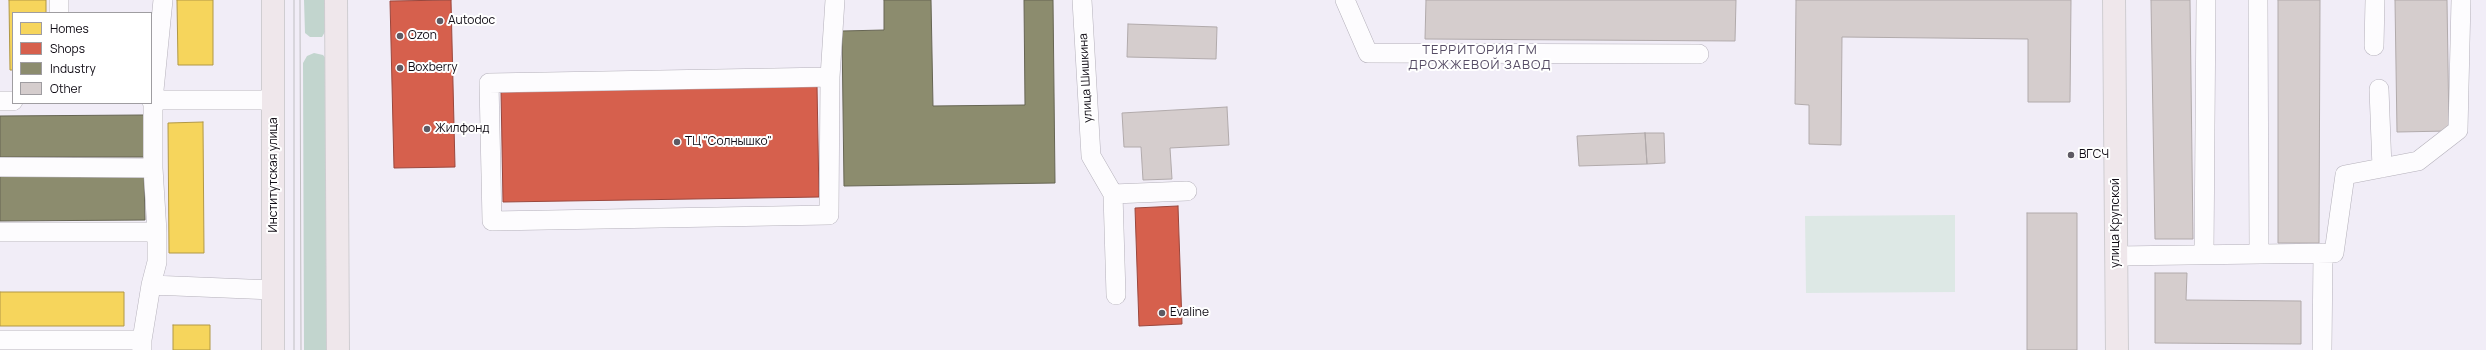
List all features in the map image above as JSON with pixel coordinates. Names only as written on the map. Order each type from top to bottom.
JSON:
[{"type":"main road","name":"Институтская улица","points":[[273,0],[274,350]]},
{"type":"main road","points":[[336,0],[338,350]]},
{"type":"main road","name":"улица Крупской","points":[[2114,0],[2117,350]]},
{"type":"street","points":[[59,0],[59,12]]},
{"type":"street","points":[[0,340],[142,345],[151,285],[157,262],[152,100],[163,0]]},
{"type":"street","points":[[830,77],[489,83],[492,221],[829,215],[830,77],[835,0]]},
{"type":"street","name":"улица Шишкина","points":[[1082,0],[1091,156],[1113,194]]},
{"type":"street","points":[[1346,0],[1368,53],[1699,54]]},
{"type":"street","points":[[2204,255],[2206,0]]},
{"type":"street","points":[[2258,0],[2259,254]]},
{"type":"street","points":[[2374,46],[2375,0]]},
{"type":"street","points":[[2116,256],[2334,253],[2345,175],[2418,161],[2458,130],[2461,0]]},
{"type":"street","points":[[2379,89],[2382,168]]},
{"type":"street","points":[[152,100],[274,100]]},
{"type":"street","points":[[0,101],[12,101]]},
{"type":"street","points":[[0,167],[153,168]]},
{"type":"street","points":[[1116,295],[1113,194],[1186,191]]},
{"type":"street","points":[[0,232],[157,232]]},
{"type":"street","points":[[2322,350],[2323,254]]},
{"type":"street","points":[[151,285],[273,290]]},
{"type":"shaded area","points":[[304,0],[330,0],[330,23],[322,37],[310,37],[305,33]]},
{"type":"shaded area","points":[[314,53],[323,55],[327,60],[326,350],[304,350],[303,63],[307,56]]},
{"type":"shaded area","points":[[1955,215],[1955,292],[1806,293],[1805,216]]},
{"type":"building: Homes","points":[[9,0],[46,0],[46,12],[12,12],[12,70],[10,70]]},
{"type":"building: Homes","points":[[177,0],[213,0],[213,65],[178,65]]},
{"type":"building: Homes","points":[[203,122],[204,253],[169,253],[168,123]]},
{"type":"building: Homes","points":[[0,292],[124,292],[124,326],[0,326]]},
{"type":"building: Homes","points":[[173,325],[210,325],[210,350],[173,350]]},
{"type":"building: Shops","points":[[451,0],[455,167],[394,168],[390,1]]},
{"type":"building: Shops","points":[[817,85],[819,197],[503,202],[501,90]]},
{"type":"building: Shops","points":[[1178,206],[1182,324],[1139,326],[1135,208]]},
{"type":"building: Industry","points":[[884,0],[931,0],[933,106],[1025,105],[1024,0],[1053,0],[1055,183],[844,186],[842,31],[884,30]]},
{"type":"building: Industry","points":[[145,115],[145,157],[0,157],[0,116]]},
{"type":"building: Industry","points":[[144,175],[145,220],[0,221],[0,176]]},
{"type":"building: Other","points":[[1426,0],[1736,0],[1735,41],[1425,39]]},
{"type":"building: Other","points":[[1796,0],[2071,0],[2070,102],[2028,102],[2028,39],[1842,37],[1841,145],[1809,144],[1809,105],[1795,104]]},
{"type":"building: Other","points":[[2151,0],[2190,0],[2193,239],[2155,239]]},
{"type":"building: Other","points":[[2278,0],[2320,0],[2319,243],[2278,243]]},
{"type":"building: Other","points":[[2395,0],[2447,0],[2449,131],[2397,132]]},
{"type":"building: Other","points":[[1128,24],[1217,27],[1216,59],[1127,57]]},
{"type":"building: Other","points":[[1227,107],[1229,145],[1170,148],[1172,179],[1143,180],[1141,147],[1124,147],[1122,113]]},
{"type":"building: Other","points":[[1645,133],[1664,133],[1665,163],[1647,164]]},
{"type":"building: Other","points":[[1645,133],[1647,164],[1579,166],[1577,136]]},
{"type":"building: Other","points":[[2027,213],[2077,213],[2077,350],[2027,350]]},
{"type":"building: Other","points":[[2155,273],[2187,273],[2186,300],[2301,301],[2301,344],[2155,343]]},
{"type":"tram line","points":[[294,0],[294,350]]},
{"type":"tram line","points":[[300,0],[301,350]]},
{"type":"place","name":"Autodoc","points":[[440,21]]},
{"type":"place","name":"Ozon","points":[[400,36]]},
{"type":"place","name":"Boxberry","points":[[400,68]]},
{"type":"place","name":"Жилфонд","points":[[427,129]]},
{"type":"place","name":"ТЦ \"Солнышко\"","points":[[677,142]]},
{"type":"place","name":"ВГСЧ","points":[[2071,155]]},
{"type":"place","name":"Evaline","points":[[1162,313]]},
{"type":"district","name":"ТЕРРИТОРИЯ ГМ ДРОЖЖЕВОЙ ЗАВОД","points":[[1480,58]]}]
